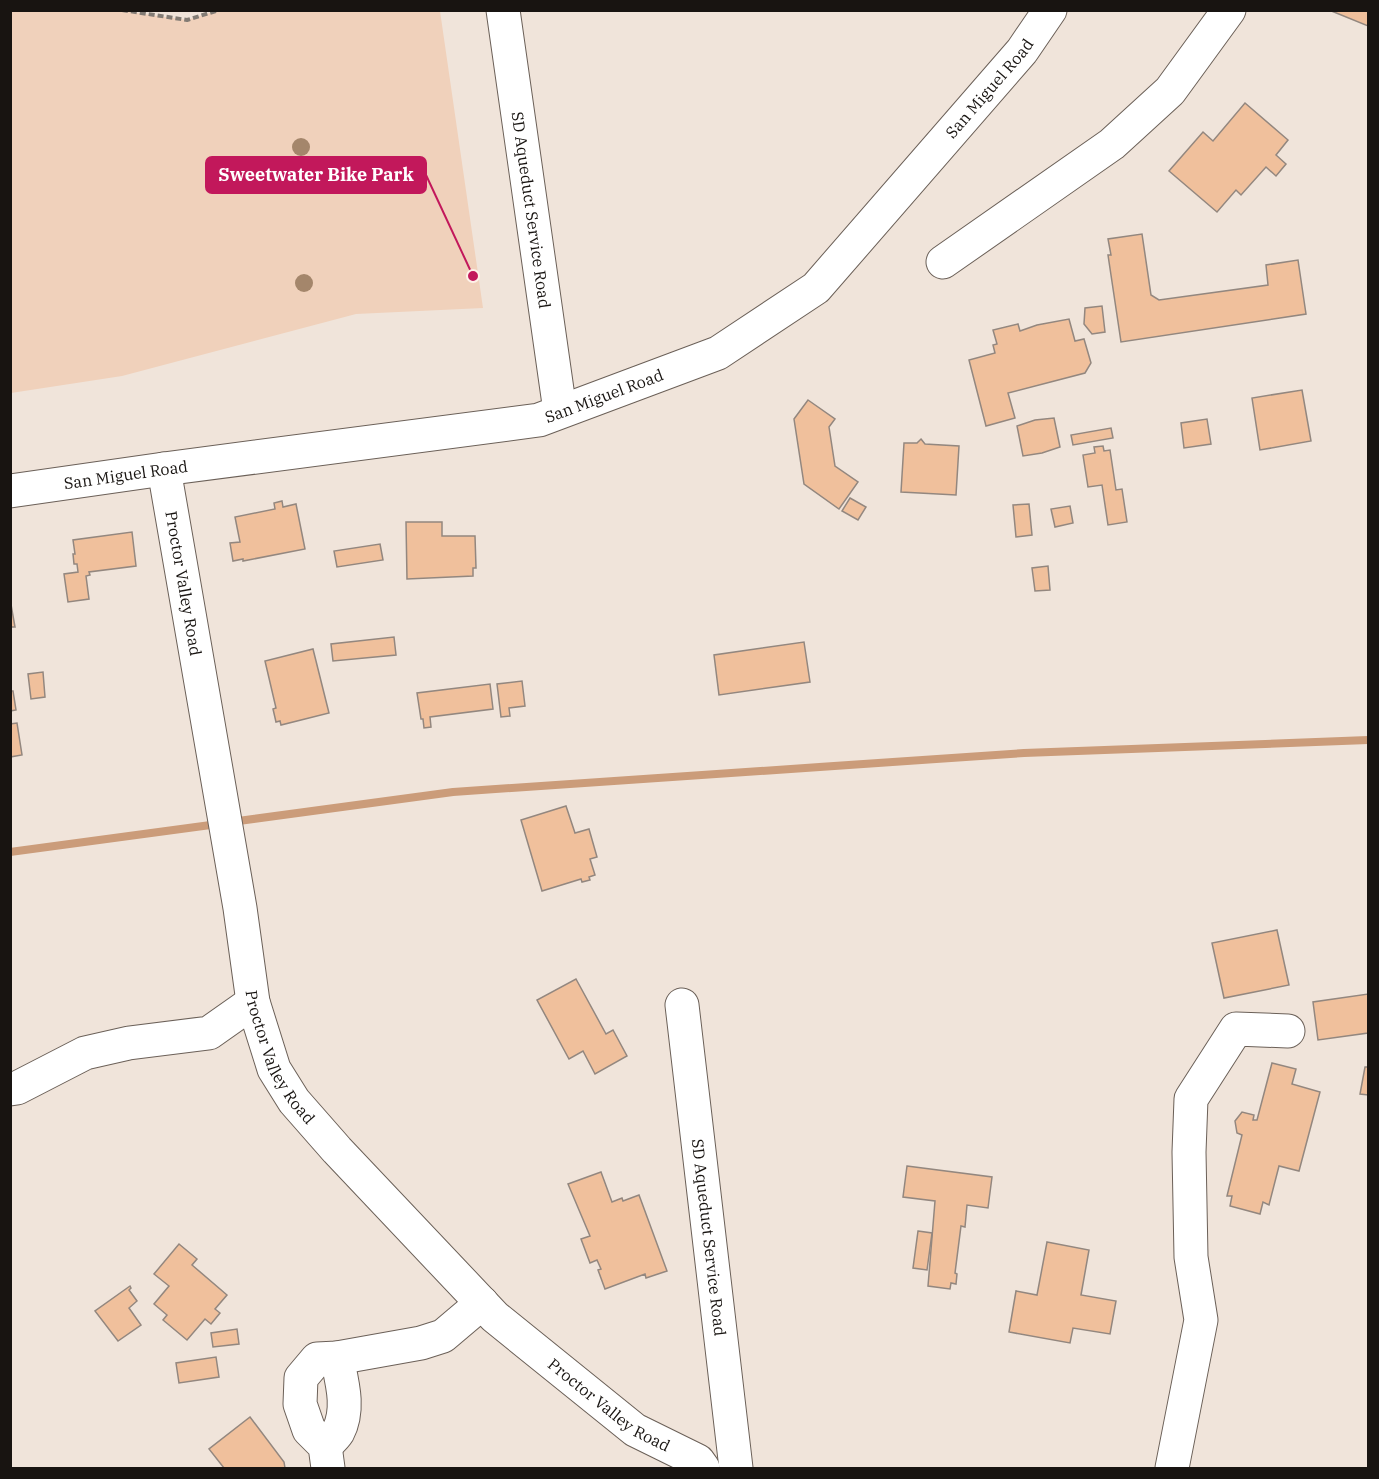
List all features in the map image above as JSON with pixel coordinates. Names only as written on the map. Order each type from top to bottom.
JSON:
[{"type":"street","name":"SD Aqueduct Service Road","points":[[503,10],[560,411]]},
{"type":"street","name":"San Miguel Road","points":[[10,491],[539,420],[718,353],[816,288],[1022,51],[1050,10]]},
{"type":"street","points":[[943,261],[1112,144],[1170,91],[1229,10]]},
{"type":"street","name":"Proctor Valley Road","points":[[164,469],[253,1002],[274,1069],[294,1101],[337,1150],[495,1317],[635,1430],[707,1466]]},
{"type":"street","points":[[10,1089],[17,1088],[85,1053],[129,1043],[209,1033],[253,1002]]},
{"type":"street","name":"SD Aqueduct Service Road","points":[[682,1005],[736,1468]]},
{"type":"street","points":[[1172,1468],[1201,1320],[1191,1257],[1189,1152],[1191,1099],[1236,1029],[1288,1031]]},
{"type":"street","points":[[326,1457],[309,1430],[300,1404],[301,1378],[317,1359],[338,1358],[421,1343],[443,1336],[482,1303]]},
{"type":"street","points":[[326,1457],[343,1417],[344,1395],[338,1358]]},
{"type":"path","points":[[122,10],[187,20],[219,10]]},
{"type":"shaded area","points":[[219,10],[440,11],[483,308],[356,314],[122,376],[11,393],[11,11],[122,11],[187,20]]},
{"type":"building","points":[[1329,10],[1368,10],[1368,26]]},
{"type":"building","points":[[1245,103],[1288,140],[1276,155],[1286,164],[1276,176],[1266,167],[1241,195],[1236,190],[1217,212],[1169,171],[1203,132],[1213,141]]},
{"type":"building","points":[[1142,234],[1151,295],[1159,300],[1268,285],[1266,265],[1298,260],[1306,314],[1121,342],[1108,255],[1111,255],[1108,239]]},
{"type":"building","points":[[1102,306],[1105,332],[1092,334],[1084,324],[1085,308]]},
{"type":"building","points":[[1069,319],[1075,341],[1084,339],[1091,363],[1085,373],[1008,393],[1015,418],[986,426],[969,360],[995,353],[993,345],[997,344],[993,330],[1018,324],[1020,331]]},
{"type":"building","points":[[1302,390],[1311,441],[1260,450],[1252,398]]},
{"type":"building","points":[[808,400],[835,419],[829,427],[835,466],[858,482],[839,509],[804,484],[794,419]]},
{"type":"building","points":[[1054,418],[1060,447],[1023,456],[1017,426],[1035,420]]},
{"type":"building","points":[[1207,419],[1211,444],[1184,448],[1181,423]]},
{"type":"building","points":[[1111,428],[1113,438],[1073,445],[1071,435]]},
{"type":"building","points":[[921,439],[925,444],[959,446],[956,495],[901,492],[904,443],[917,443]]},
{"type":"building","points":[[1103,446],[1104,451],[1110,450],[1116,490],[1122,489],[1127,522],[1108,525],[1102,485],[1088,487],[1083,455],[1095,453],[1094,447]]},
{"type":"building","points":[[850,498],[866,507],[858,520],[842,511]]},
{"type":"building","points":[[282,501],[283,507],[296,504],[305,549],[233,561],[230,543],[240,542],[235,517],[275,509],[274,503]]},
{"type":"building","points":[[1029,504],[1032,535],[1016,537],[1013,505]]},
{"type":"building","points":[[1070,506],[1073,523],[1055,527],[1051,509]]},
{"type":"building","points":[[406,522],[442,522],[442,536],[475,536],[476,568],[473,568],[473,576],[407,579]]},
{"type":"building","points":[[132,532],[136,566],[89,572],[90,575],[86,576],[89,599],[68,602],[64,574],[78,572],[77,564],[74,564],[73,540]]},
{"type":"building","points":[[380,544],[383,560],[337,567],[334,551]]},
{"type":"building","points":[[1048,566],[1050,590],[1035,591],[1032,568]]},
{"type":"building","points":[[10,599],[15,627],[10,627]]},
{"type":"building","points":[[394,637],[396,655],[333,661],[331,644]]},
{"type":"building","points":[[804,642],[810,682],[719,695],[714,655]]},
{"type":"building","points":[[313,649],[329,713],[281,725],[280,721],[276,722],[273,709],[276,708],[265,661]]},
{"type":"building","points":[[43,672],[45,697],[31,699],[28,674]]},
{"type":"building","points":[[522,681],[525,706],[509,708],[510,716],[501,717],[497,684]]},
{"type":"building","points":[[490,684],[493,709],[430,717],[431,727],[424,728],[417,693]]},
{"type":"building","points":[[10,691],[13,691],[16,710],[10,711]]},
{"type":"building","points":[[17,723],[22,755],[10,757],[10,724]]},
{"type":"building","points":[[566,806],[575,833],[589,829],[597,857],[590,859],[595,875],[589,877],[590,880],[582,882],[581,879],[542,891],[521,820]]},
{"type":"building","points":[[1277,930],[1289,985],[1224,998],[1212,943]]},
{"type":"building","points":[[576,979],[606,1034],[613,1030],[627,1056],[595,1074],[583,1051],[569,1059],[537,1000]]},
{"type":"building","points":[[1368,994],[1368,1033],[1318,1040],[1313,1002]]},
{"type":"building","points":[[1272,1063],[1296,1069],[1292,1084],[1320,1092],[1299,1171],[1279,1166],[1269,1205],[1263,1202],[1260,1214],[1230,1206],[1232,1196],[1227,1196],[1242,1135],[1237,1133],[1235,1121],[1242,1112],[1254,1115],[1253,1120],[1257,1120]]},
{"type":"building","points":[[1365,1067],[1368,1067],[1368,1095],[1360,1094]]},
{"type":"building","points":[[907,1166],[992,1177],[988,1208],[967,1205],[965,1227],[961,1226],[955,1273],[957,1274],[956,1284],[951,1283],[950,1289],[928,1286],[935,1201],[903,1197]]},
{"type":"building","points":[[601,1172],[612,1202],[639,1195],[667,1271],[646,1278],[645,1274],[605,1289],[597,1260],[590,1263],[581,1239],[590,1236],[568,1184]]},
{"type":"building","points":[[918,1231],[932,1233],[927,1270],[913,1268]]},
{"type":"building","points":[[1047,1242],[1089,1250],[1081,1295],[1116,1301],[1110,1334],[1073,1328],[1070,1343],[1009,1332],[1016,1291],[1037,1295]]},
{"type":"building","points":[[179,1244],[197,1259],[192,1265],[227,1295],[215,1309],[220,1313],[211,1324],[205,1319],[187,1340],[163,1320],[167,1315],[154,1304],[169,1286],[154,1274]]},
{"type":"building","points":[[130,1286],[129,1290],[137,1301],[129,1308],[141,1325],[118,1341],[95,1311]]},
{"type":"building","points":[[237,1329],[239,1344],[213,1347],[211,1333]]},
{"type":"building","points":[[216,1357],[219,1377],[179,1383],[176,1363]]},
{"type":"building","points":[[250,1417],[284,1462],[285,1468],[224,1468],[209,1449]]},
{"type":"waterway","points":[[231,822],[453,792],[1024,753],[1368,740]]},
{"type":"waterway","points":[[10,852],[218,824]]},
{"type":"place","name":"Sweetwater Bike Park","points":[[473,276]]}]
